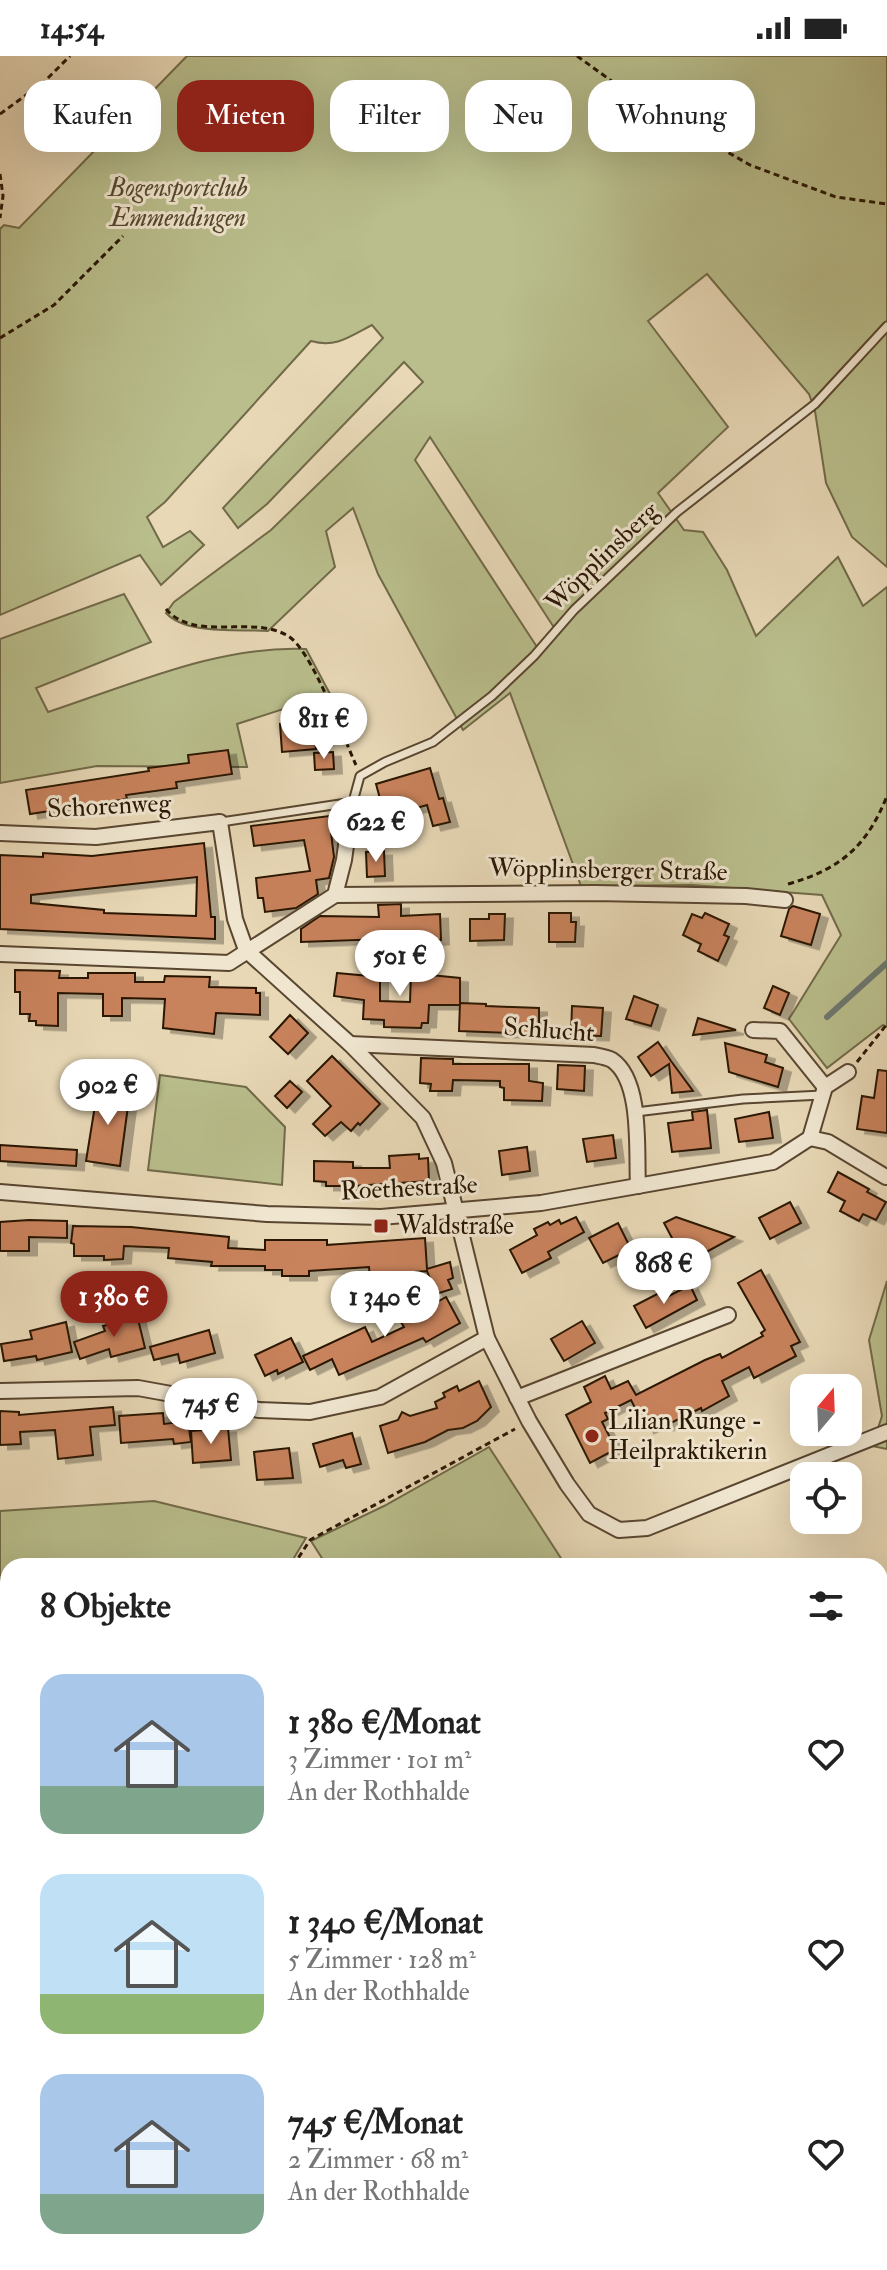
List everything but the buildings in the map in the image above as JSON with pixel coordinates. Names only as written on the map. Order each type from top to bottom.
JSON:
[{"type":"street","points":[[0,954],[229,963],[335,895],[352,806]]},
{"type":"street","points":[[220,822],[235,919],[246,950],[350,1044],[423,1118],[444,1163],[487,1338],[529,1421],[589,1514],[619,1530],[647,1528],[884,1435]]},
{"type":"street","name":"Schorenweg","points":[[0,833],[96,837],[220,822]]},
{"type":"street","name":"Wöpplinsberger Straße","points":[[335,895],[580,893],[746,896],[785,900]]},
{"type":"street","points":[[753,1030],[780,1031],[823,1091]]},
{"type":"street","name":"Schlucht","points":[[350,1044],[594,1055],[611,1060],[624,1073],[630,1085],[636,1112],[638,1186]]},
{"type":"street","points":[[848,1072],[823,1091],[810,1138],[828,1142],[886,1177]]},
{"type":"street","name":"Roethestraße","points":[[0,1192],[267,1214],[381,1217],[541,1203],[773,1162],[810,1138]]},
{"type":"street","points":[[517,1398],[728,1315]]},
{"type":"street","points":[[0,1391],[138,1388],[259,1410],[310,1412],[380,1397],[487,1338]]},
{"type":"lane","name":"Wöpplinsberg","points":[[360,776],[433,742],[492,696],[534,656],[574,610],[677,512],[815,404],[887,326]]},
{"type":"lane","points":[[352,806],[360,776]]},
{"type":"lane","name":"Schorenweg","points":[[220,822],[352,806]]},
{"type":"lane","points":[[636,1112],[823,1091]]},
{"type":"path","points":[[0,114],[44,82],[70,56]]},
{"type":"path","points":[[577,56],[642,103],[750,165],[836,197],[887,204]]},
{"type":"path","points":[[0,174],[3,196],[0,218]]},
{"type":"path","points":[[0,338],[54,305],[123,236]]},
{"type":"path","points":[[166,609],[175,619],[194,625],[268,629],[288,636],[301,648],[311,665],[360,776]]},
{"type":"path","points":[[788,884],[817,876],[852,854],[876,823],[887,796]]},
{"type":"path","points":[[848,1072],[887,1024]]},
{"type":"path","points":[[298,1558],[310,1540],[529,1421]]},
{"type":"green space","name":"Bogensportclub Emmendingen","points":[[187,56],[887,56],[887,567],[852,537],[826,483],[815,411],[809,394],[707,274],[648,321],[728,427],[658,493],[684,530],[703,532],[727,570],[756,636],[838,557],[863,606],[887,587],[887,1027],[883,1025],[827,1068],[789,1019],[841,935],[822,895],[692,885],[581,886],[510,693],[463,730],[378,574],[353,508],[326,531],[335,567],[268,631],[199,628],[175,620],[166,613],[174,602],[271,530],[423,382],[404,362],[267,504],[238,528],[223,508],[383,338],[372,325],[335,342],[311,341],[165,502],[147,517],[163,547],[190,531],[204,545],[161,585],[140,555],[0,615],[0,229],[4,225],[19,228],[93,152],[161,152],[161,83]],"holes":[[[430,437],[555,629],[537,647],[415,460]]]},
{"type":"green space","points":[[124,594],[151,642],[36,688],[48,712],[175,669],[240,653],[273,649],[306,649],[330,694],[237,724],[247,767],[97,766],[0,783],[0,639]]},
{"type":"green space","points":[[160,1075],[246,1087],[285,1127],[282,1185],[148,1170]]},
{"type":"green space","points":[[887,1281],[887,1449],[872,1446],[882,1416],[869,1340]]},
{"type":"green space","points":[[489,1447],[561,1558],[322,1558],[311,1541],[384,1506]]},
{"type":"green space","points":[[154,1501],[306,1538],[294,1558],[0,1558],[0,1511]]},
{"type":"waterway","points":[[827,1017],[887,963]]},
{"type":"place","name":"Waldstraße","points":[[381,1226]]},
{"type":"place","name":"Lilian Runge - Heilpraktikerin","points":[[592,1436]]}]
